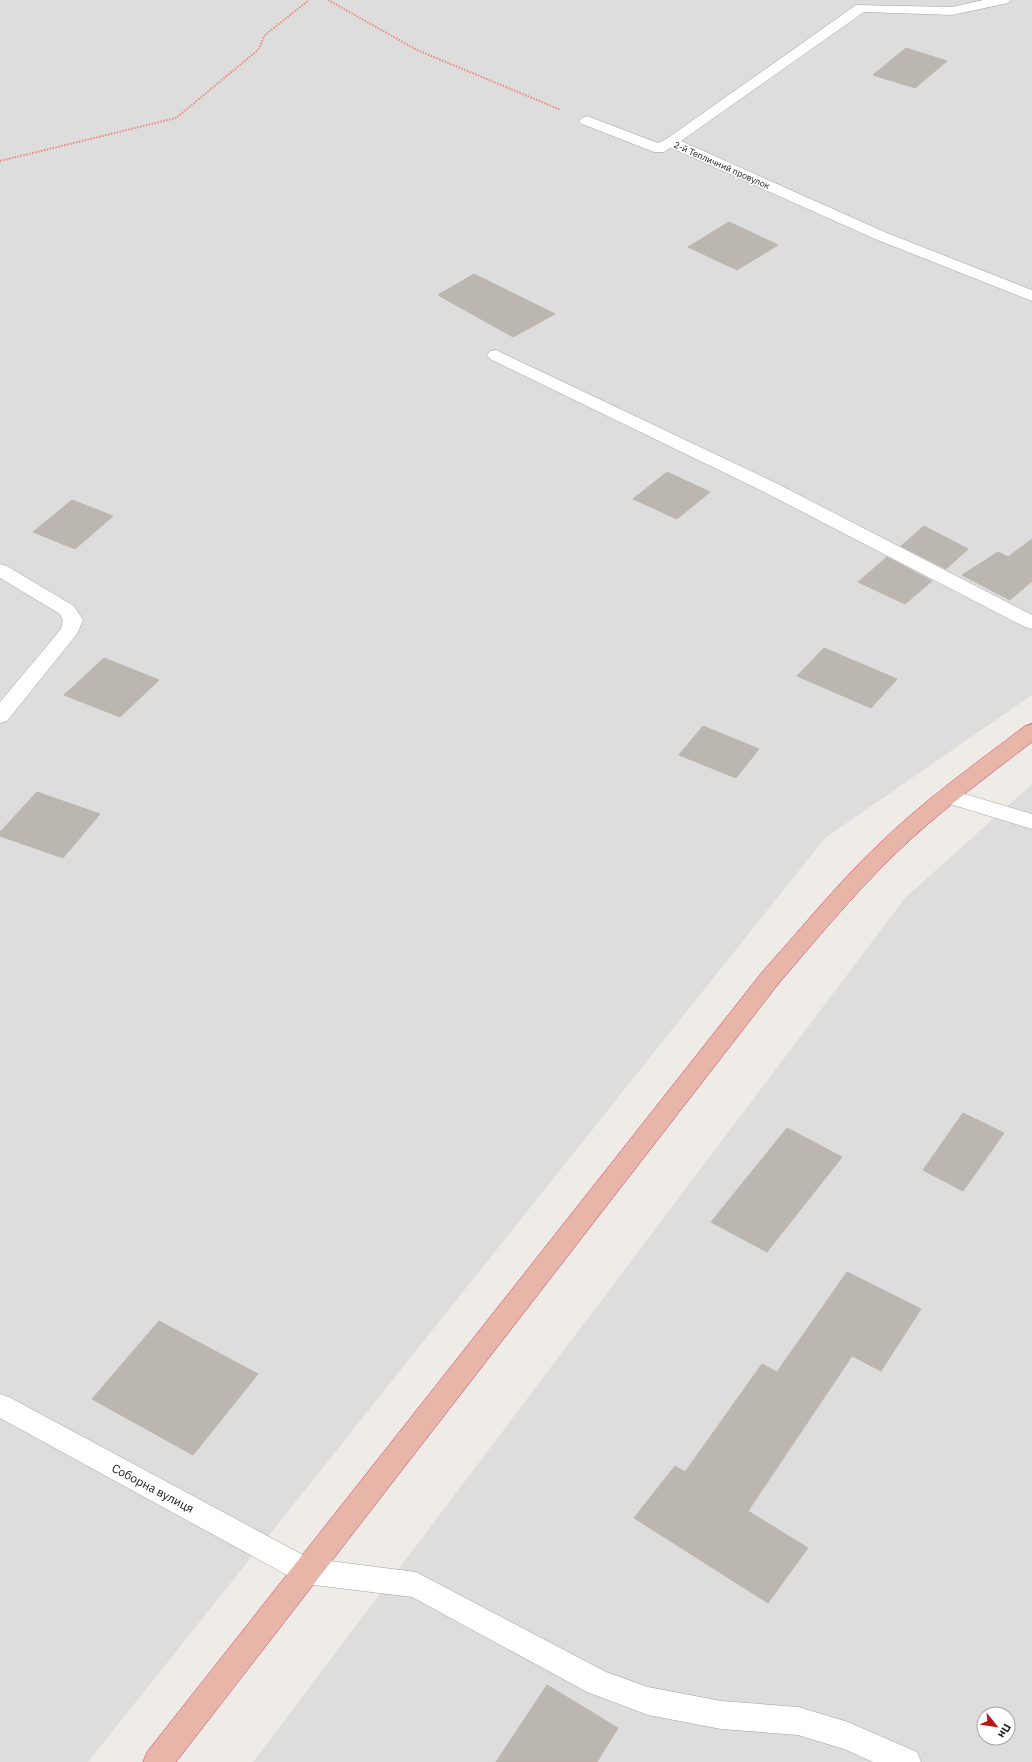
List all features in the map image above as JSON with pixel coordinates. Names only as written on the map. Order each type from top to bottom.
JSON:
[{"type":"highway","points":[[158,1762],[771,977],[832,907],[886,850],[948,796],[1032,731]]},
{"type":"street","name":"2-й Тепличний провулок","points":[[670,142],[861,8],[947,12],[1002,0]]},
{"type":"street","points":[[587,121],[659,149],[670,142]]},
{"type":"street","name":"2-й Тепличний провулок","points":[[670,142],[881,236],[1032,296]]},
{"type":"street","points":[[496,355],[769,487],[1032,623]]},
{"type":"street","points":[[0,570],[67,610],[73,620],[70,630],[0,716]]},
{"type":"street","points":[[948,796],[1032,822]]},
{"type":"street","name":"Соборна вулиця","points":[[0,1405],[306,1571]]},
{"type":"street","points":[[306,1571],[416,1585],[598,1682],[648,1701],[721,1715],[798,1721],[848,1736],[906,1762]]},
{"type":"path","points":[[0,161],[176,118],[258,50],[265,35],[309,0]]},
{"type":"path","points":[[328,0],[417,50],[587,121]]},
{"type":"shaded area","points":[[0,0],[1032,0],[1032,695],[825,838],[88,1762],[0,1762]]},
{"type":"shaded area","points":[[1032,784],[1032,1762],[253,1762],[905,898]]},
{"type":"building","points":[[906,48],[947,61],[915,88],[873,75]]},
{"type":"building","points":[[729,222],[778,245],[737,270],[688,247]]},
{"type":"building","points":[[474,274],[555,314],[513,337],[438,295]]},
{"type":"building","points":[[667,472],[710,492],[677,519],[633,499]]},
{"type":"building","points":[[72,500],[113,516],[75,549],[33,532]]},
{"type":"building","points":[[924,526],[968,549],[946,569],[901,546]]},
{"type":"building","points":[[1032,539],[1032,581],[1010,600],[962,575],[998,552],[1008,557]]},
{"type":"building","points":[[887,557],[932,581],[905,604],[858,582]]},
{"type":"building","points":[[824,648],[897,679],[871,708],[797,676]]},
{"type":"building","points":[[104,658],[159,680],[120,717],[64,695]]},
{"type":"building","points":[[703,726],[759,749],[736,778],[679,755]]},
{"type":"building","points":[[37,792],[100,814],[63,858],[0,836],[0,832]]},
{"type":"building","points":[[963,1113],[1004,1133],[963,1191],[923,1170]]},
{"type":"building","points":[[787,1128],[842,1157],[767,1252],[711,1222]]},
{"type":"building","points":[[847,1272],[921,1309],[881,1371],[852,1356],[748,1511],[808,1548],[768,1603],[634,1518],[675,1466],[685,1472],[762,1364],[777,1372]]},
{"type":"building","points":[[159,1321],[258,1374],[193,1455],[92,1399]]},
{"type":"building","points":[[547,1685],[618,1728],[597,1762],[496,1762]]}]
